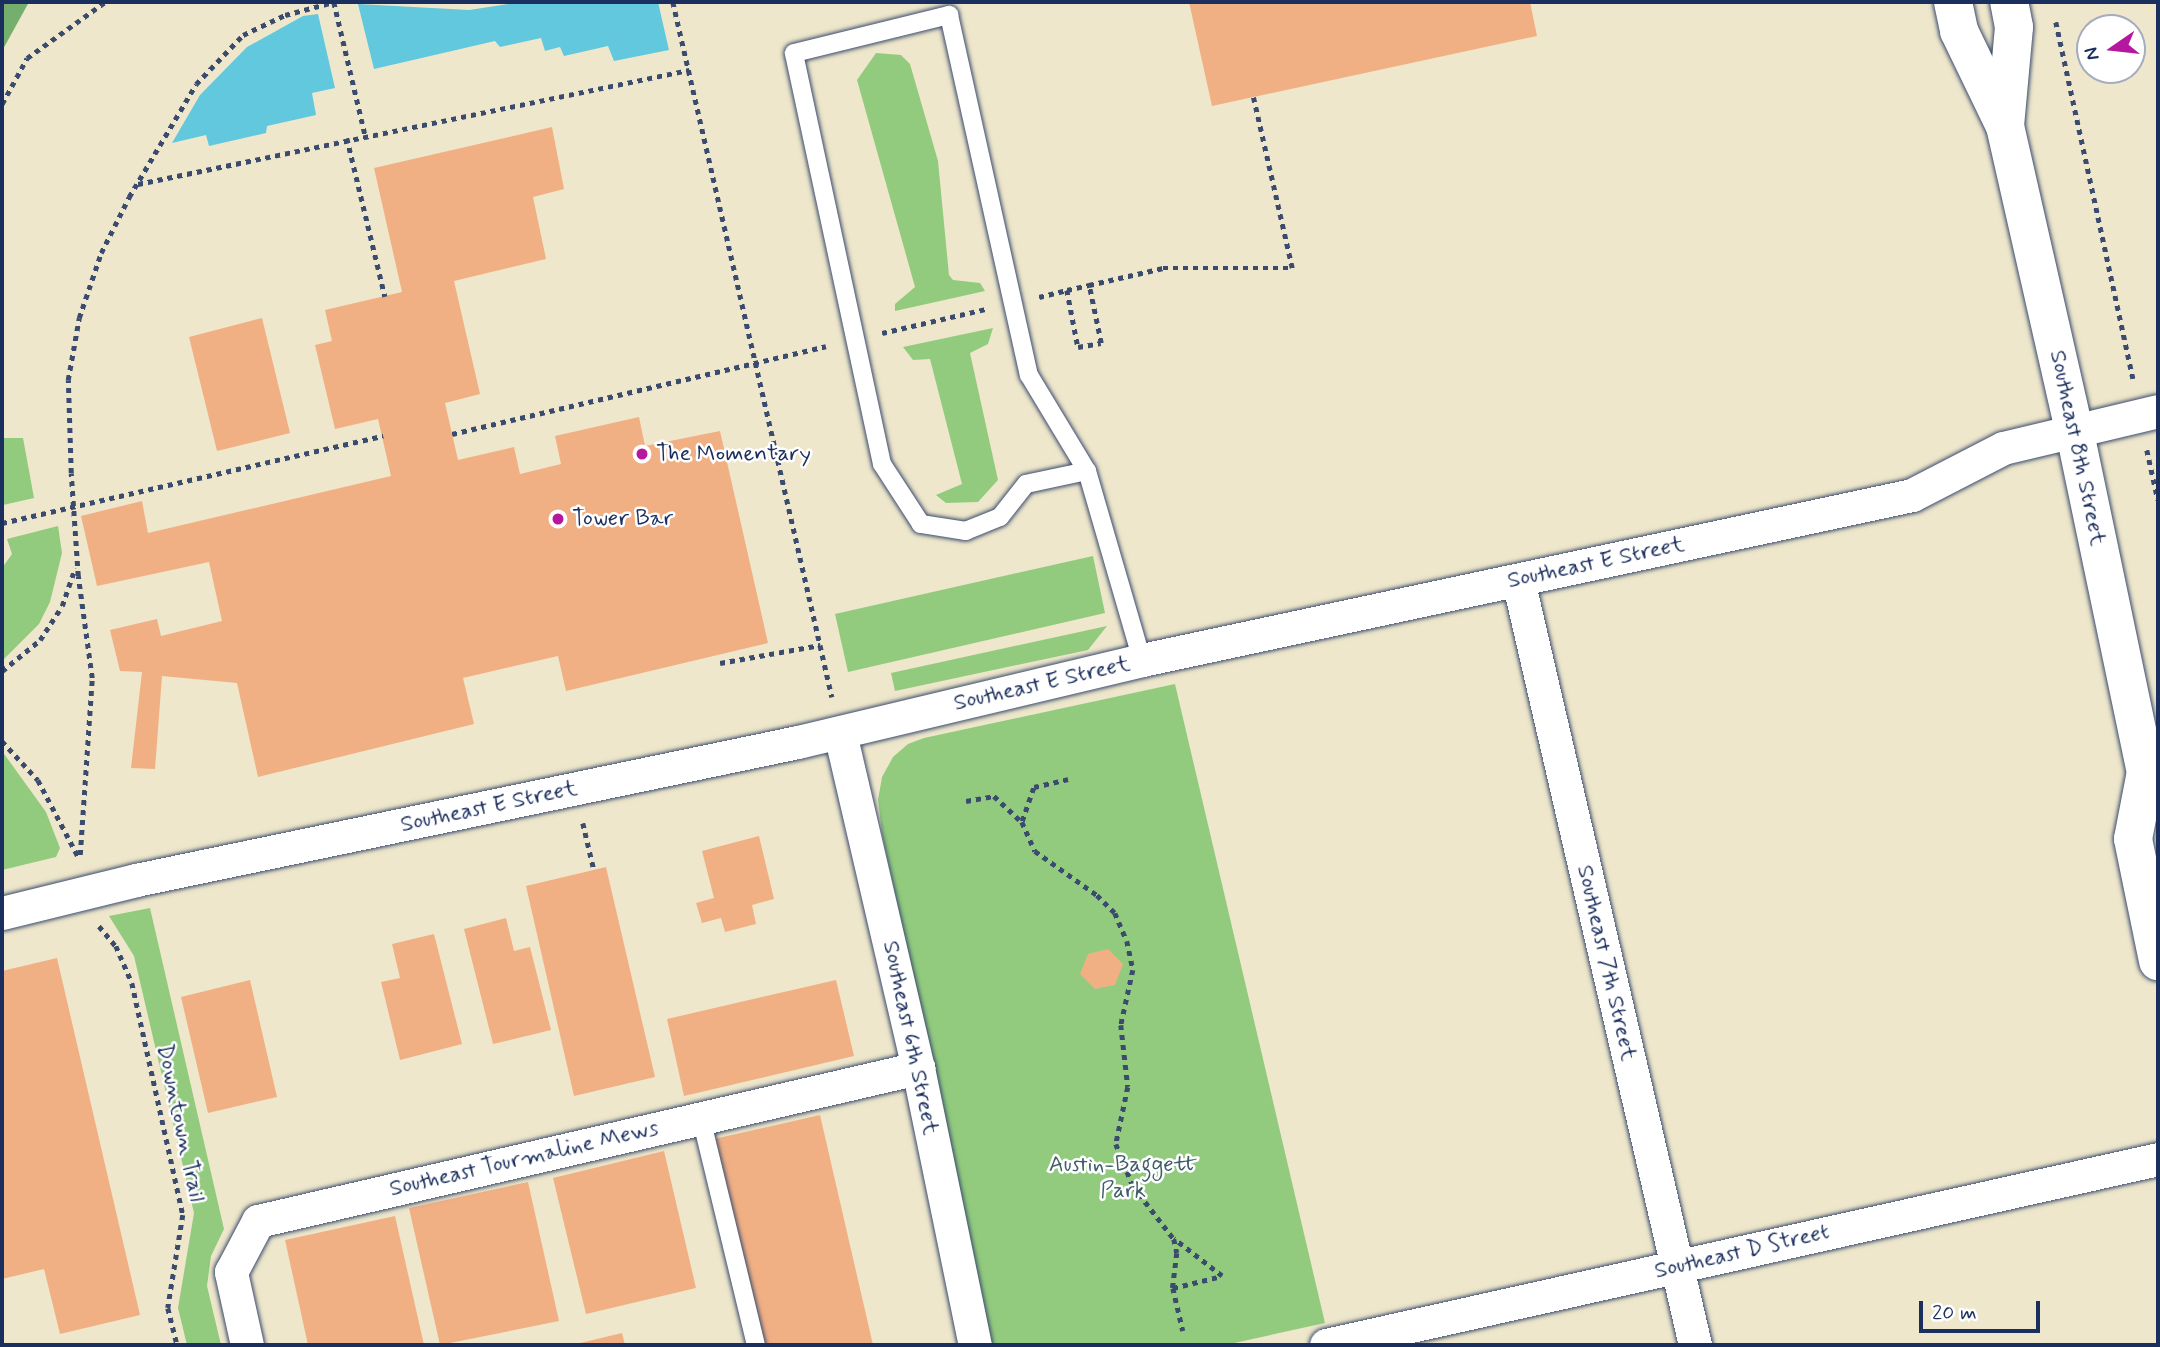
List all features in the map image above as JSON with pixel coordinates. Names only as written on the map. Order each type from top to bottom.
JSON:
[{"type":"main road","name":"Southeast 8th Street","points":[[1953,2],[1959,31],[2005,126],[2152,780],[2133,839],[2158,961]]},
{"type":"main road","name":"Southeast 8th Street","points":[[2005,126],[2014,27],[2009,2]]},
{"type":"street","name":"Southeast E Street","points":[[2,913],[136,880],[840,733],[1142,660],[1912,495],[2003,448],[2075,433],[2158,411]]},
{"type":"street","name":"Southeast 7th Street","points":[[1518,580],[1695,1345]]},
{"type":"street","name":"Southeast 6th Street","points":[[840,733],[918,1068],[975,1345]]},
{"type":"street","name":"Southeast Tourmaline Mews","points":[[247,1345],[231,1272],[258,1221],[918,1068]]},
{"type":"street","name":"Southeast D Street","points":[[1326,1345],[2158,1159]]},
{"type":"lane","points":[[1087,471],[1026,484],[1000,517],[966,531],[921,524],[882,464],[793,53],[949,15],[1029,375],[1087,471],[1142,660]]},
{"type":"lane","points":[[701,1118],[755,1345]]},
{"type":"path","points":[[2,104],[27,58],[106,2]]},
{"type":"path","points":[[2,741],[38,780],[80,860],[92,678],[77,564],[68,380],[79,318],[101,253],[137,184],[196,84],[243,36],[285,15],[334,2],[365,134]]},
{"type":"path","points":[[673,2],[840,733]]},
{"type":"path","points":[[2054,15],[2135,386]]},
{"type":"path","points":[[137,184],[365,134],[689,70]]},
{"type":"path","points":[[452,434],[1163,268],[1292,268],[1253,97]]},
{"type":"path","points":[[347,138],[385,296]]},
{"type":"path","points":[[1067,290],[1078,347],[1101,343],[1089,285]]},
{"type":"path","points":[[2,523],[383,436]]},
{"type":"path","points":[[2148,454],[2158,500]]},
{"type":"path","points":[[2,671],[40,640],[62,606],[77,564]]},
{"type":"path","points":[[720,663],[821,645]]},
{"type":"path","points":[[1022,822],[1034,787],[1068,779]]},
{"type":"path","points":[[966,801],[994,796],[1022,822],[1035,851],[1097,895],[1115,913],[1127,942],[1133,970],[1121,1046],[1128,1087],[1116,1144],[1133,1186],[1174,1239],[1222,1276],[1173,1288]]},
{"type":"path","points":[[585,829],[594,870]]},
{"type":"path","name":"Downtown Trail","points":[[93,918],[116,946],[132,983],[183,1215],[168,1308],[177,1345]]},
{"type":"path","points":[[1174,1239],[1177,1253],[1173,1288],[1183,1331]]},
{"type":"green space","points":[[2,2],[29,2],[2,51]]},
{"type":"green space","points":[[876,53],[901,55],[910,64],[938,161],[949,275],[953,280],[980,283],[985,291],[895,311],[895,304],[915,287],[857,80]]},
{"type":"green space","points":[[993,328],[988,344],[970,353],[998,480],[978,502],[946,503],[936,495],[962,484],[930,359],[913,360],[903,347]]},
{"type":"green space","points":[[2,438],[23,438],[34,498],[3,505]]},
{"type":"green space","points":[[58,526],[62,553],[50,602],[39,624],[2,661],[2,568],[12,554],[7,539]]},
{"type":"green space","points":[[1093,556],[1105,613],[848,672],[835,614]]},
{"type":"green space","points":[[1107,626],[1088,650],[895,691],[891,673]]},
{"type":"green space","name":"Austin-Baggett Park","points":[[1175,684],[1325,1323],[1225,1345],[992,1345],[882,833],[878,800],[882,777],[893,757],[908,744],[924,738]]},
{"type":"green space","points":[[2,751],[46,812],[60,848],[56,857],[2,870]]},
{"type":"green space","points":[[150,908],[224,1229],[211,1256],[207,1286],[221,1345],[187,1345],[178,1308],[194,1213],[134,956],[109,916]]},
{"type":"water","points":[[522,2],[658,2],[669,50],[614,61],[608,46],[564,56],[560,47],[545,51],[541,38],[500,47],[495,41],[374,69],[358,4],[469,10]]},
{"type":"water","points":[[318,14],[335,88],[312,93],[316,115],[267,126],[266,133],[209,146],[206,135],[172,143],[200,95],[247,47],[303,16]]},
{"type":"building","points":[[1189,2],[1530,2],[1537,36],[1212,106]]},
{"type":"building","name":"The Momentary","points":[[552,127],[564,189],[533,197],[546,259],[454,281],[480,394],[445,403],[458,460],[514,447],[520,474],[561,464],[555,436],[639,417],[645,446],[720,431],[768,643],[566,691],[558,656],[463,678],[474,724],[258,777],[237,683],[162,676],[155,769],[131,768],[142,672],[120,671],[110,630],[157,619],[161,636],[222,621],[209,562],[97,586],[81,516],[142,501],[148,533],[391,476],[378,419],[335,429],[315,345],[332,341],[325,310],[402,292],[374,168]]},
{"type":"building","points":[[262,318],[290,433],[217,451],[189,337]]},
{"type":"building","points":[[759,836],[774,899],[752,905],[756,924],[725,932],[721,918],[702,923],[696,903],[714,898],[702,851]]},
{"type":"building","points":[[606,867],[655,1077],[574,1096],[526,886]]},
{"type":"building","points":[[506,918],[514,951],[530,947],[551,1030],[493,1044],[464,929]]},
{"type":"building","points":[[434,934],[462,1044],[400,1060],[381,982],[400,978],[392,944]]},
{"type":"building","points":[[1108,949],[1123,964],[1115,985],[1095,989],[1080,974],[1088,954]]},
{"type":"building","points":[[57,958],[140,1315],[60,1334],[44,1269],[2,1279],[2,971]]},
{"type":"building","points":[[250,980],[277,1097],[208,1113],[181,997]]},
{"type":"building","points":[[836,980],[854,1056],[684,1096],[667,1019]]},
{"type":"building","points":[[820,1115],[873,1345],[761,1345],[714,1139]]},
{"type":"building","points":[[664,1151],[696,1288],[586,1314],[553,1178]]},
{"type":"building","points":[[528,1182],[559,1321],[440,1345],[409,1208]]},
{"type":"building","points":[[395,1216],[424,1345],[308,1345],[285,1240]]},
{"type":"building","points":[[622,1333],[625,1345],[576,1345],[576,1344]]},
{"type":"place","name":"The Momentary","points":[[642,454]]},
{"type":"place","name":"Tower Bar","points":[[558,519]]}]
